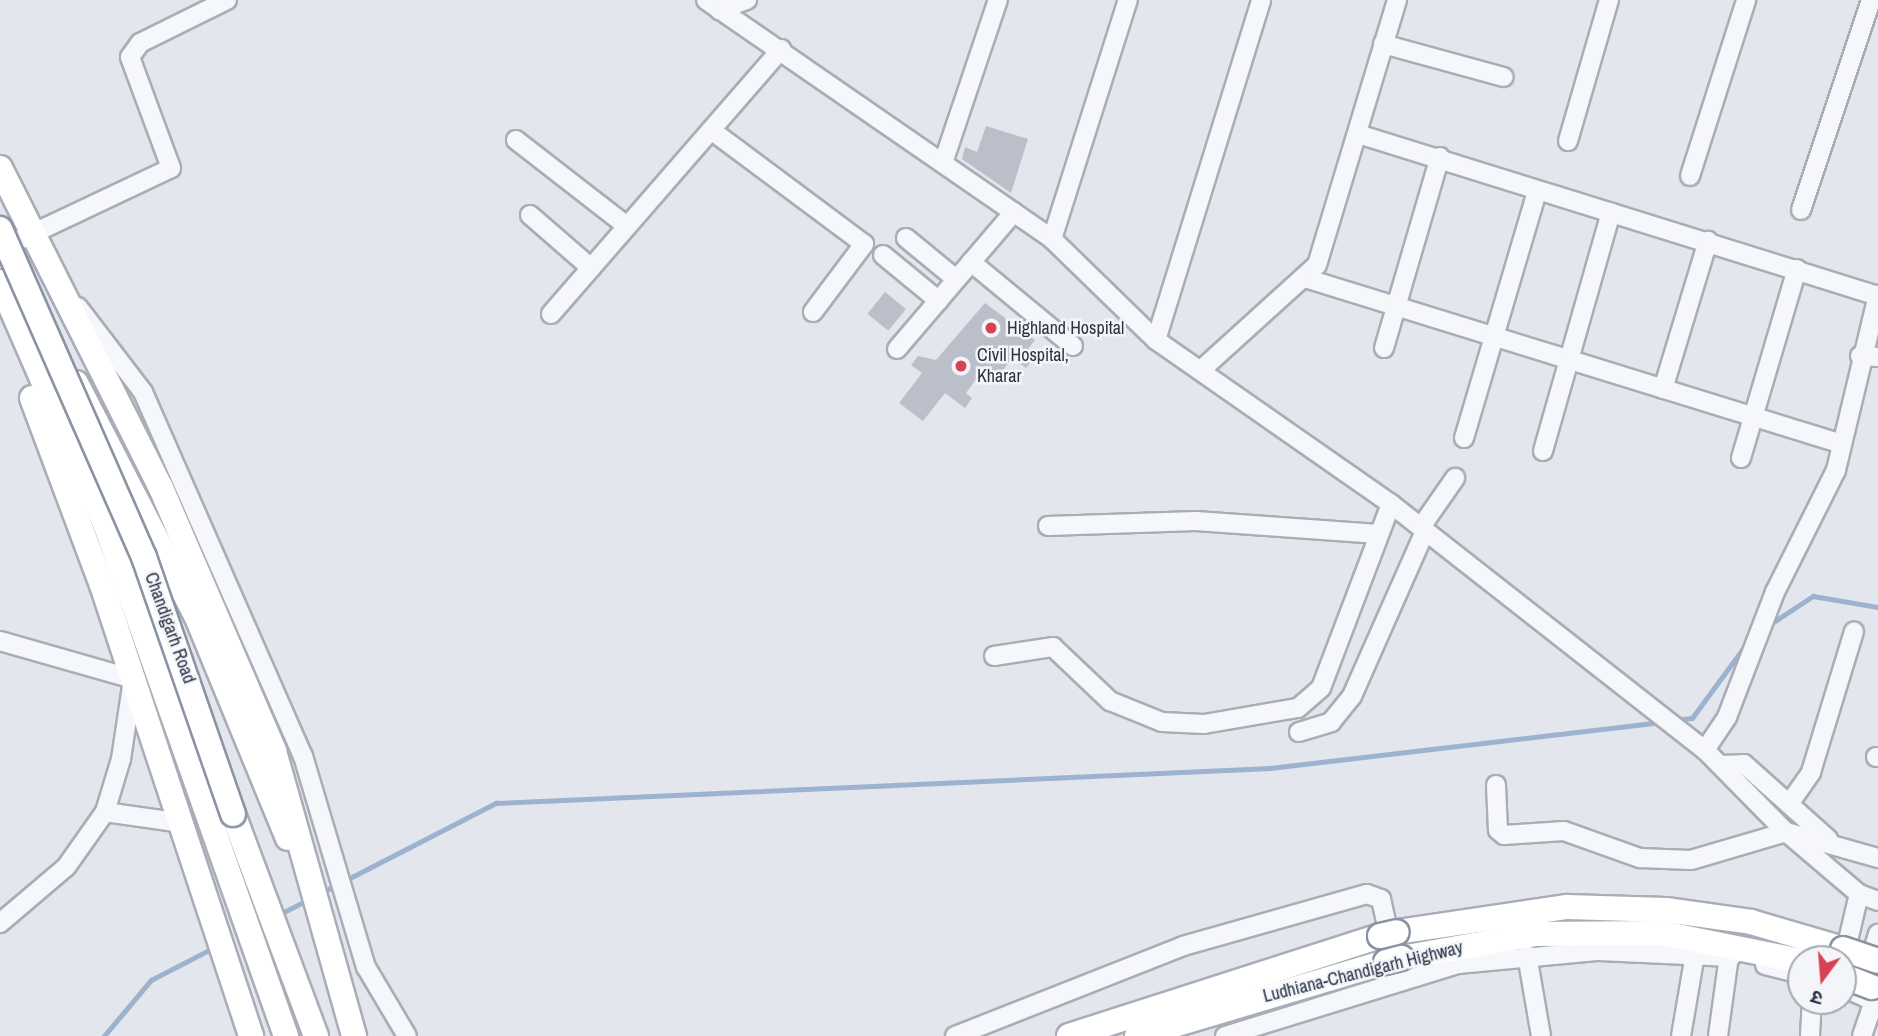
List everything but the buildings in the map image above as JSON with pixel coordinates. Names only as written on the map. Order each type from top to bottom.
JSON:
[{"type":"highway","points":[[0,168],[31,235],[161,488],[291,796],[354,1036]]},
{"type":"highway","name":"Chandigarh Road","points":[[0,229],[144,556],[313,1030]]},
{"type":"highway","name":"Chandigarh Road","points":[[0,282],[129,588],[286,1035]]},
{"type":"highway","points":[[0,317],[133,679],[180,831],[251,1036]]},
{"type":"highway","points":[[56,354],[92,409],[196,615],[324,923]]},
{"type":"highway","points":[[1069,1036],[1389,934],[1567,907],[1666,910],[1751,922],[1813,945]]},
{"type":"highway","name":"Ludhiana-Chandigarh Highway","points":[[1137,1036],[1395,967],[1536,934],[1662,933],[1787,958]]},
{"type":"highway","points":[[1857,958],[1878,961]]},
{"type":"street","points":[[0,249],[171,168],[130,57],[140,43],[227,0]]},
{"type":"street","points":[[713,5],[747,0]]},
{"type":"street","points":[[944,160],[998,0]]},
{"type":"street","points":[[1052,239],[1128,0]]},
{"type":"street","points":[[1156,340],[1261,0]]},
{"type":"street","points":[[1201,370],[1308,279],[1326,245],[1397,0]]},
{"type":"street","points":[[1568,141],[1609,0]]},
{"type":"street","points":[[1690,176],[1746,0]]},
{"type":"street","points":[[1801,210],[1871,0]]},
{"type":"street","points":[[713,5],[944,160],[1052,239],[1156,340],[1391,504],[1705,750],[1786,832],[1859,894],[1878,901]]},
{"type":"street","points":[[1384,44],[1504,77]]},
{"type":"street","points":[[551,314],[781,49]]},
{"type":"street","points":[[711,130],[864,244],[813,313]]},
{"type":"street","points":[[1358,134],[1440,157],[1537,191],[1878,296],[1869,356],[1830,485],[1765,617],[1727,717],[1705,750]]},
{"type":"street","points":[[516,140],[627,226]]},
{"type":"street","points":[[1384,348],[1440,157]]},
{"type":"street","points":[[1464,438],[1537,191]]},
{"type":"street","points":[[897,349],[1014,212]]},
{"type":"street","points":[[1543,451],[1611,212]]},
{"type":"street","points":[[530,215],[591,268]]},
{"type":"street","points":[[906,238],[956,279]]},
{"type":"street","points":[[1663,388],[1708,242]]},
{"type":"street","points":[[883,255],[939,300]]},
{"type":"street","points":[[971,262],[1073,346]]},
{"type":"street","points":[[1741,457],[1797,269]]},
{"type":"street","points":[[50,271],[143,392],[315,789],[360,945],[407,1036]]},
{"type":"street","points":[[1308,279],[1396,303],[1568,361],[1842,444]]},
{"type":"street","points":[[1299,732],[1331,722],[1352,696],[1423,529],[1455,478]]},
{"type":"street","points":[[994,656],[1053,647],[1110,701],[1161,722],[1204,724],[1298,708],[1321,688],[1391,504]]},
{"type":"street","points":[[1048,526],[1196,521],[1379,534]]},
{"type":"street","points":[[1789,804],[1811,772],[1854,631]]},
{"type":"street","points":[[0,923],[66,867],[105,812],[121,759],[133,679],[1,643]]},
{"type":"street","points":[[1721,765],[1744,764],[1830,840]]},
{"type":"street","points":[[1496,785],[1498,830],[1504,835],[1564,831],[1640,858],[1691,860],[1786,832],[1830,840],[1878,858]]},
{"type":"street","points":[[105,812],[180,831]]},
{"type":"street","points":[[955,1036],[1183,946],[1367,894],[1381,899],[1395,967]]},
{"type":"street","points":[[1846,945],[1859,894]]},
{"type":"street","points":[[1862,1036],[1878,934]]},
{"type":"street","points":[[1681,1036],[1695,954]]},
{"type":"street","points":[[1225,1036],[1395,967],[1527,955],[1695,954],[1730,956],[1787,970]]},
{"type":"street","points":[[1527,955],[1541,1036]]},
{"type":"street","points":[[1718,1036],[1730,956]]},
{"type":"street","points":[[1810,1036],[1811,1015]]},
{"type":"waterway","points":[[1769,625],[1813,596],[1878,607]]},
{"type":"waterway","points":[[1674,720],[1692,718],[1753,635]]},
{"type":"waterway","points":[[346,880],[496,803],[1270,768],[1659,722]]},
{"type":"waterway","points":[[321,893],[338,884]]},
{"type":"waterway","points":[[280,914],[307,900]]},
{"type":"waterway","points":[[104,1036],[151,980],[213,948]]},
{"type":"place","name":"Highland Hospital","points":[[991,328]]},
{"type":"place","name":"Civil Hospital, Kharar","points":[[961,366]]}]
